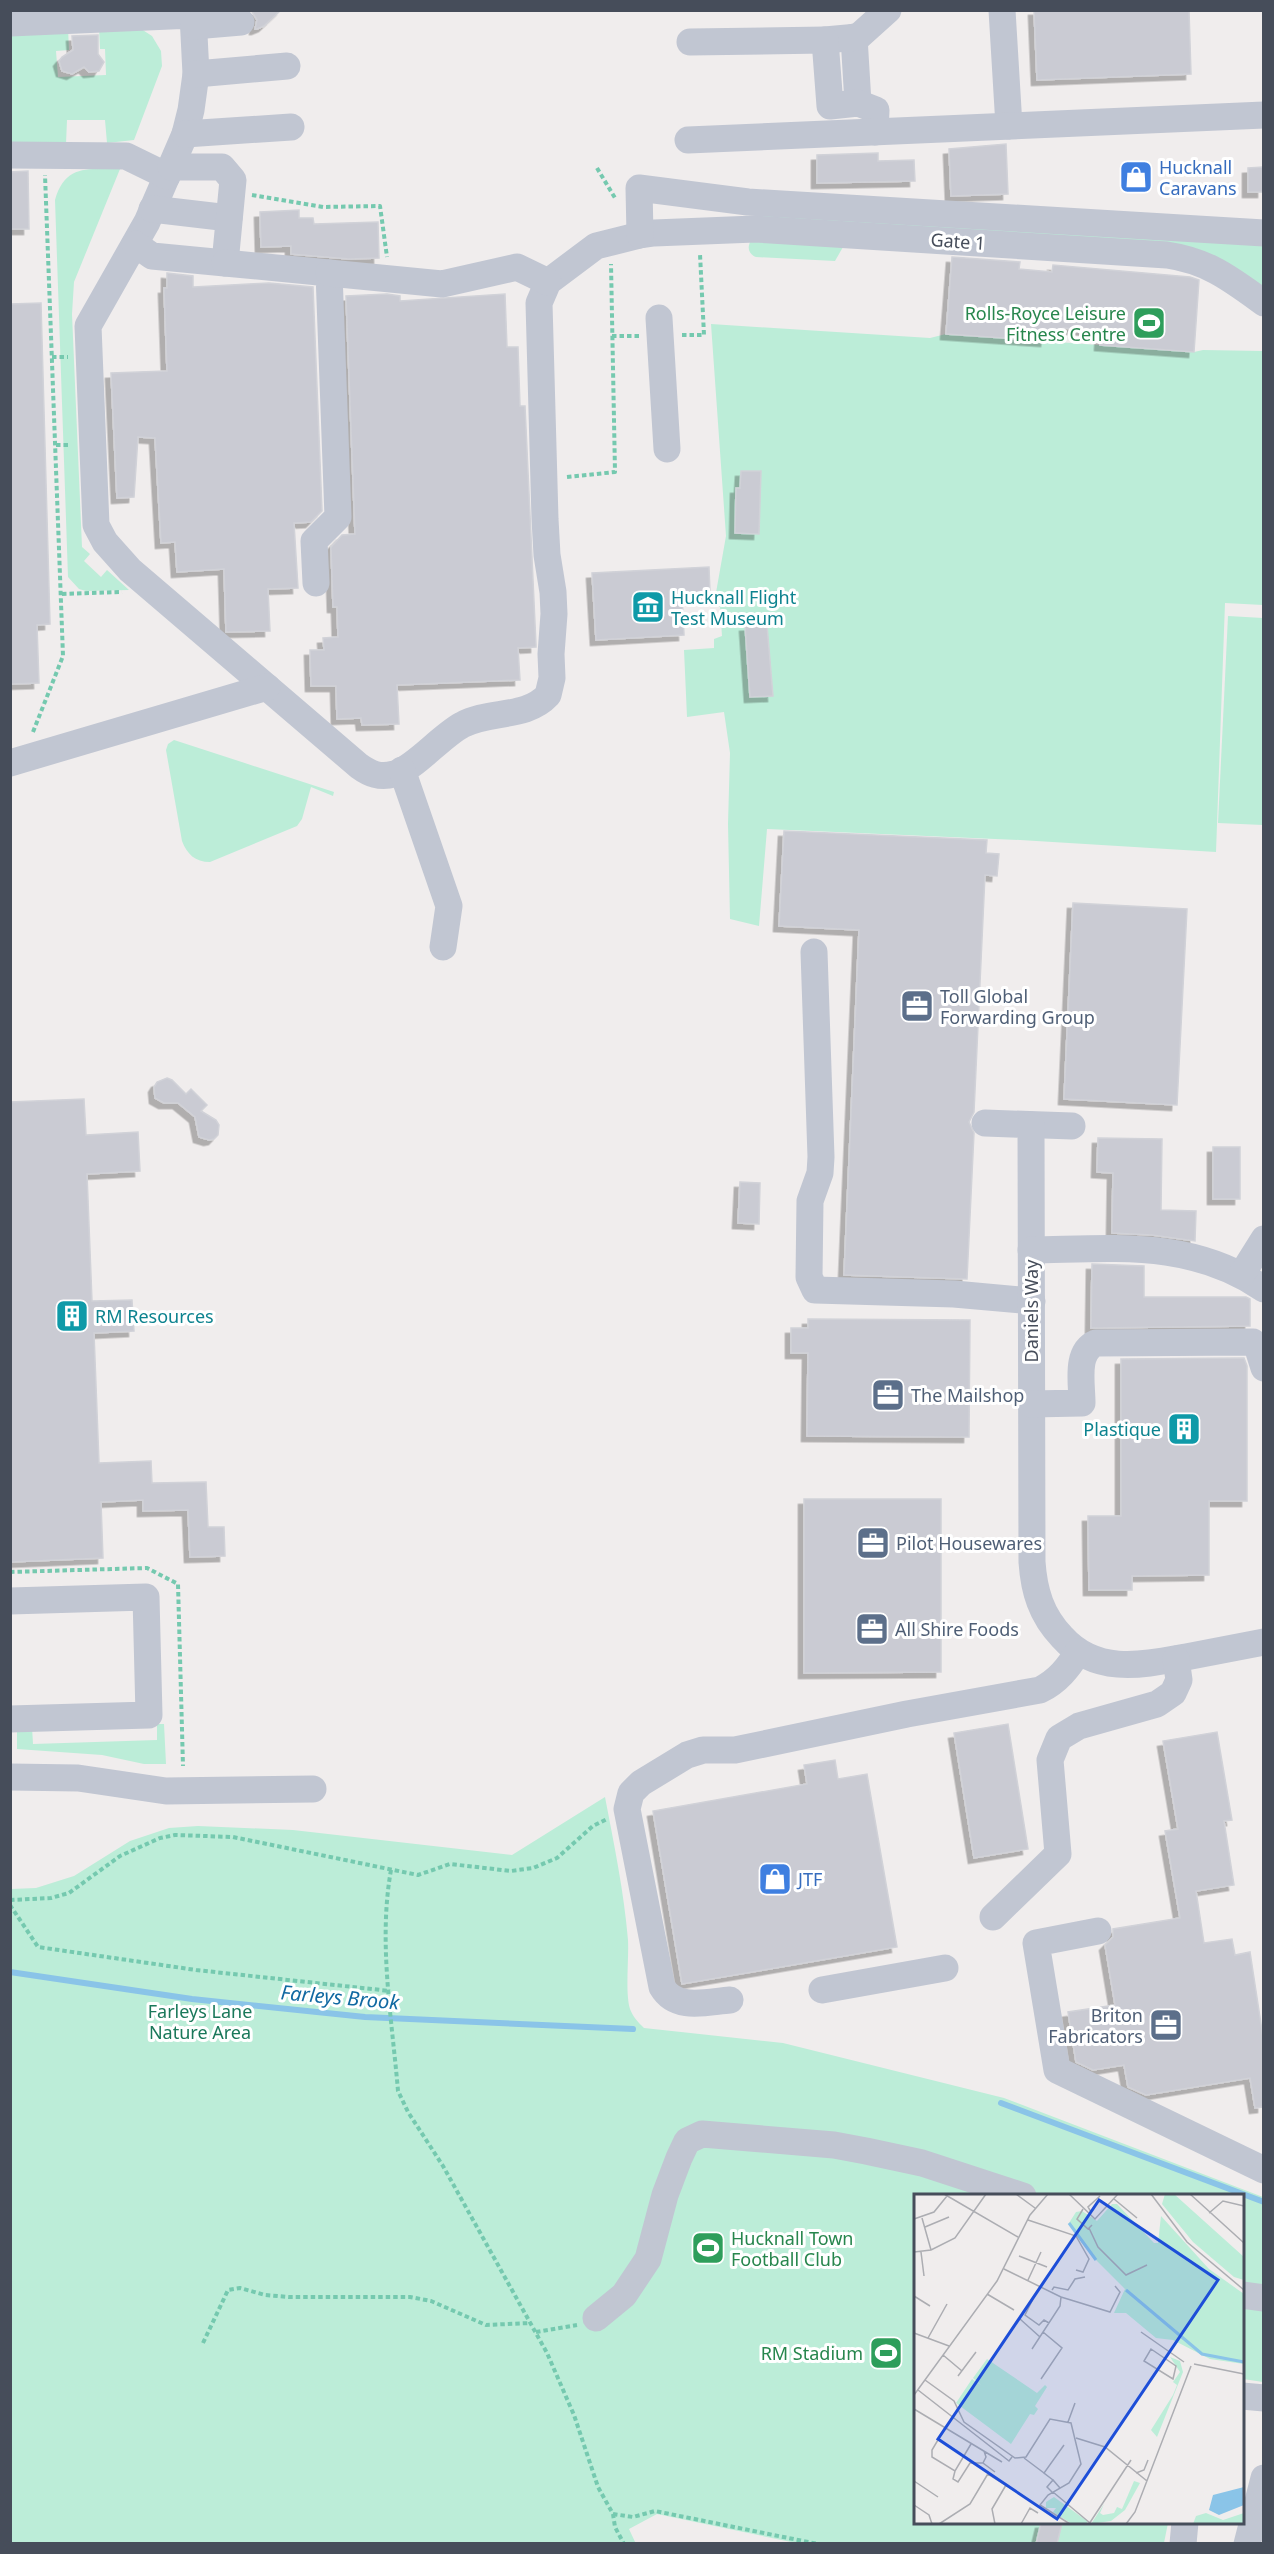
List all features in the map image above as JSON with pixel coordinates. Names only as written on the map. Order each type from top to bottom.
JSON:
[{"type":"street","points":[[690,42],[825,40],[854,37],[870,27],[888,10]]},
{"type":"street","points":[[1002,10],[1009,126]]},
{"type":"street","points":[[10,22],[193,15],[196,74],[185,134],[135,244],[88,326],[96,525],[112,552],[130,570],[367,772],[387,776],[402,770],[461,725],[529,708],[543,701],[552,686],[554,614],[547,555],[539,303],[548,282],[517,267],[442,284],[152,256],[135,244]]},
{"type":"street","points":[[194,26],[241,22]]},
{"type":"street","points":[[854,37],[858,103]]},
{"type":"street","points":[[825,40],[830,106],[858,103],[876,110],[875,132]]},
{"type":"street","points":[[196,74],[287,66]]},
{"type":"street","points":[[828,76],[856,74]]},
{"type":"street","points":[[688,140],[1263,115]]},
{"type":"street","points":[[185,134],[291,127]]},
{"type":"street","points":[[10,155],[126,156],[169,171],[222,167],[232,180],[225,263]]},
{"type":"street","points":[[640,235],[639,188],[748,202],[1263,233]]},
{"type":"street","points":[[731,230],[748,202]]},
{"type":"street","points":[[152,209],[230,205]]},
{"type":"street","name":"Gate 1","points":[[548,282],[596,246],[640,235],[731,230],[836,233],[1174,256],[1216,269],[1263,303]]},
{"type":"street","points":[[316,583],[314,541],[338,517],[329,273]]},
{"type":"street","points":[[660,327],[667,449]]},
{"type":"street","points":[[16,761],[267,687]]},
{"type":"street","points":[[402,770],[449,906],[443,947]]},
{"type":"street","points":[[814,952],[821,1157],[820,1173],[810,1201],[809,1277],[811,1286],[815,1290],[954,1294],[1032,1301]]},
{"type":"street","points":[[985,1123],[1072,1126]]},
{"type":"street","name":"Daniels Way","points":[[1031,1125],[1033,1582],[1047,1618],[1056,1631],[1078,1652],[1090,1658],[1119,1665],[1145,1665],[1263,1642]]},
{"type":"street","points":[[1032,1250],[1163,1250],[1232,1269],[1253,1281],[1263,1239]]},
{"type":"street","points":[[1031,1404],[1082,1403],[1082,1357],[1090,1345],[1096,1342],[1253,1342],[1258,1349],[1263,1368]]},
{"type":"street","points":[[10,1601],[146,1597],[149,1715],[10,1719]]},
{"type":"street","points":[[730,2000],[682,2002],[668,1996],[662,1987],[627,1809],[631,1793],[641,1783],[687,1755],[703,1750],[735,1750],[907,1714],[1040,1690],[1057,1680],[1078,1652]]},
{"type":"street","points":[[993,1917],[1058,1854],[1050,1761],[1059,1738],[1079,1726],[1157,1704],[1173,1693],[1179,1680],[1176,1659]]},
{"type":"street","points":[[10,1777],[78,1778],[166,1791],[312,1789]]},
{"type":"street","points":[[1098,1931],[1036,1943],[1057,2070],[1263,2170]]},
{"type":"street","points":[[822,1990],[945,1968]]},
{"type":"street","points":[[596,2318],[624,2295],[648,2259],[665,2195],[679,2158],[687,2142],[695,2136],[702,2134],[834,2145],[922,2163],[1017,2194]]},
{"type":"street","points":[[1244,2295],[1263,2298]]},
{"type":"street","points":[[1244,2396],[1263,2398]]},
{"type":"street","points":[[1247,2544],[1263,2478]]},
{"type":"street","points":[[1183,2544],[1185,2524]]},
{"type":"path","points":[[16,761],[63,656],[44,155]]},
{"type":"path","points":[[230,205],[380,206],[390,279]]},
{"type":"path","points":[[562,478],[615,472],[612,336],[660,327],[704,335],[699,242]]},
{"type":"path","points":[[62,594],[130,592]]},
{"type":"path","points":[[10,1900],[51,1898],[69,1893],[120,1856],[159,1838],[175,1835],[233,1837],[301,1849],[418,1875],[450,1864],[511,1871],[533,1868],[557,1858],[593,1826],[627,1809]]},
{"type":"path","points":[[391,1870],[387,1906],[390,1991],[398,2091],[536,2332],[574,2415],[598,2487],[613,2514],[615,2527],[624,2544]]},
{"type":"path","points":[[10,1905],[38,1947],[196,1970],[390,1991]]},
{"type":"path","points":[[203,2343],[228,2289],[240,2288],[265,2295],[289,2297],[410,2297],[431,2301],[486,2325],[531,2323]]},
{"type":"path","points":[[536,2332],[582,2324],[596,2318]]},
{"type":"path","points":[[613,2514],[633,2517],[655,2511],[818,2544]]},
{"type":"green space","points":[[99,27],[138,27],[152,36],[161,51],[162,66],[134,140],[107,143],[105,120],[67,120],[66,144],[11,147],[11,30],[68,28],[69,50],[56,51],[58,77],[106,75],[105,49],[100,49]]},
{"type":"green space","points":[[88,169],[120,169],[74,282],[72,314],[82,547],[90,554],[84,561],[101,577],[107,570],[129,590],[86,591],[79,589],[68,577],[55,200],[59,188],[72,174]]},
{"type":"green space","points":[[756,211],[1263,238],[1263,293],[1211,260],[762,222]]},
{"type":"green space","points":[[751,240],[843,247],[835,261],[756,257],[749,250]]},
{"type":"green space","points":[[711,324],[930,338],[946,334],[1194,352],[1203,350],[1263,351],[1263,605],[1225,603],[1216,852],[1020,840],[767,829],[759,926],[730,919],[728,824],[730,753],[724,712],[687,717],[684,650],[714,648],[714,639],[722,636],[720,607],[714,604],[726,536]],"holes":[[[767,625],[773,695],[751,697],[745,627]]]},
{"type":"green space","points":[[1228,616],[1263,618],[1263,825],[1218,823]]},
{"type":"green space","points":[[174,740],[334,792],[333,796],[311,787],[302,819],[297,826],[210,862],[200,861],[186,850],[182,841],[166,750],[168,744]]},
{"type":"green space","points":[[157,1724],[164,1724],[166,1764],[144,1764],[102,1755],[17,1749],[17,1728],[32,1727],[33,1744],[157,1740]]},
{"type":"green space","name":"Farleys Lane Nature Area","points":[[605,1797],[626,1922],[627,1985],[630,2009],[644,2028],[783,2043],[1004,2098],[1263,2197],[1263,2382],[1244,2379],[1244,2194],[914,2194],[914,2524],[1168,2524],[1164,2543],[796,2543],[657,2514],[629,2529],[636,2544],[11,2544],[11,1889],[36,1888],[74,1876],[130,1841],[169,1828],[198,1826],[293,1830],[512,1855]]},
{"type":"building","points":[[251,10],[281,10],[264,26],[255,29],[257,20]]},
{"type":"building","points":[[1034,10],[1189,10],[1191,74],[1037,80]]},
{"type":"building","points":[[98,35],[98,54],[104,62],[99,71],[89,72],[84,67],[72,74],[62,71],[59,61],[73,50],[72,36]]},
{"type":"building","points":[[1006,144],[1008,194],[951,196],[949,149]]},
{"type":"building","points":[[878,153],[878,161],[914,160],[915,181],[817,183],[817,155]]},
{"type":"building","points":[[1263,167],[1263,192],[1248,192],[1248,168]]},
{"type":"building","points":[[28,171],[29,229],[10,229],[10,172]]},
{"type":"building","points":[[299,210],[299,218],[313,218],[314,224],[378,222],[379,258],[349,259],[291,254],[291,246],[261,247],[260,212]]},
{"type":"building","points":[[952,257],[1020,262],[1019,269],[1052,272],[1053,265],[1190,277],[1199,280],[1194,352],[1100,345],[1101,331],[1063,328],[1063,334],[1047,333],[1046,341],[946,334]]},
{"type":"building","points":[[167,273],[193,276],[193,287],[269,283],[313,287],[322,511],[311,522],[294,523],[298,588],[268,589],[270,631],[226,632],[224,569],[177,572],[175,542],[161,543],[155,438],[138,437],[134,497],[117,498],[111,373],[167,371],[164,288],[167,288]]},
{"type":"building","points":[[387,294],[400,296],[400,301],[505,294],[507,347],[518,347],[520,406],[525,406],[536,647],[518,648],[520,680],[397,685],[399,724],[362,725],[361,718],[337,719],[336,686],[311,686],[310,650],[324,650],[323,638],[338,637],[337,607],[333,607],[331,547],[342,535],[355,534],[346,296]]},
{"type":"building","points":[[41,303],[50,624],[37,625],[39,683],[10,684],[10,304]]},
{"type":"building","points":[[741,471],[761,471],[759,534],[735,533],[736,488],[740,488]]},
{"type":"building","name":"Hucknall Flight Test Museum","points":[[709,567],[710,593],[682,595],[684,635],[596,640],[592,573]]},
{"type":"building","points":[[767,625],[773,696],[750,697],[745,626]]},
{"type":"building","name":"Toll Global Forwarding Group","points":[[784,831],[987,840],[986,853],[999,854],[997,876],[985,875],[974,1112],[969,1122],[974,1133],[967,1279],[844,1275],[859,930],[779,926]]},
{"type":"building","points":[[1073,903],[1187,909],[1177,1105],[1064,1099]]},
{"type":"building","points":[[167,1078],[186,1094],[191,1089],[207,1105],[201,1111],[216,1120],[219,1125],[218,1135],[214,1139],[199,1137],[195,1117],[178,1103],[164,1103],[155,1098],[154,1087],[157,1082]]},
{"type":"building","name":"RM Resources","points":[[84,1099],[86,1135],[138,1132],[140,1171],[87,1174],[92,1301],[132,1300],[134,1331],[94,1333],[99,1463],[151,1461],[152,1483],[206,1482],[208,1527],[224,1527],[225,1556],[190,1557],[188,1510],[143,1511],[143,1500],[101,1502],[103,1558],[10,1562],[10,1102]]},
{"type":"building","points":[[1098,1138],[1162,1139],[1161,1210],[1196,1211],[1195,1241],[1152,1235],[1112,1233],[1113,1173],[1097,1172]]},
{"type":"building","points":[[1213,1147],[1240,1147],[1240,1199],[1213,1199]]},
{"type":"building","points":[[740,1182],[760,1183],[759,1224],[738,1223]]},
{"type":"building","points":[[1092,1264],[1144,1266],[1144,1297],[1246,1297],[1250,1299],[1250,1326],[1091,1328]]},
{"type":"building","name":"The Mailshop","points":[[808,1319],[970,1320],[969,1437],[807,1436],[808,1353],[791,1353],[791,1328],[808,1328]]},
{"type":"building","name":"Plastique","points":[[1244,1358],[1247,1366],[1247,1501],[1209,1501],[1209,1575],[1132,1576],[1132,1590],[1089,1590],[1088,1516],[1121,1516],[1121,1359]]},
{"type":"building","points":[[804,1499],[941,1499],[941,1672],[804,1673]]},
{"type":"building","points":[[1008,1724],[1028,1849],[974,1858],[954,1733]]},
{"type":"building","name":"Briton Fabricators","points":[[1217,1732],[1232,1820],[1224,1821],[1234,1885],[1196,1891],[1204,1943],[1232,1939],[1235,1955],[1250,1952],[1263,2037],[1263,2107],[1255,2108],[1250,2078],[1146,2095],[1128,2087],[1124,2065],[1093,2070],[1076,2062],[1068,2012],[1115,2005],[1105,1945],[1113,1937],[1113,1929],[1180,1918],[1165,1831],[1178,1829],[1163,1741]]},
{"type":"building","name":"JTF","points":[[835,1760],[838,1779],[867,1774],[897,1947],[682,1984],[653,1811],[807,1784],[804,1765]]},
{"type":"building","points":[[1041,2524],[1062,2524],[1057,2544],[1036,2544]]},
{"type":"waterway","name":"Farleys Brook","points":[[10,1972],[192,1999],[365,2017],[633,2029]]},
{"type":"waterway","points":[[1001,2103],[1243,2194]]},
{"type":"waterway","points":[[1244,2194],[1264,2202]]},
{"type":"place","name":"Hucknall Caravans","points":[[1136,177]]},
{"type":"place","name":"Rolls-Royce Leisure Fitness Centre","points":[[1149,323]]},
{"type":"place","name":"Hucknall Flight Test Museum","points":[[648,607]]},
{"type":"place","name":"Toll Global Forwarding Group","points":[[917,1006]]},
{"type":"place","name":"RM Resources","points":[[72,1316]]},
{"type":"place","name":"The Mailshop","points":[[888,1395]]},
{"type":"place","name":"Plastique","points":[[1184,1429]]},
{"type":"place","name":"Pilot Housewares","points":[[873,1543]]},
{"type":"place","name":"All Shire Foods","points":[[872,1629]]},
{"type":"place","name":"JTF","points":[[775,1879]]},
{"type":"place","name":"Briton Fabricators","points":[[1166,2025]]},
{"type":"place","name":"Hucknall Town Football Club","points":[[708,2248]]},
{"type":"place","name":"RM Stadium","points":[[886,2353]]}]
